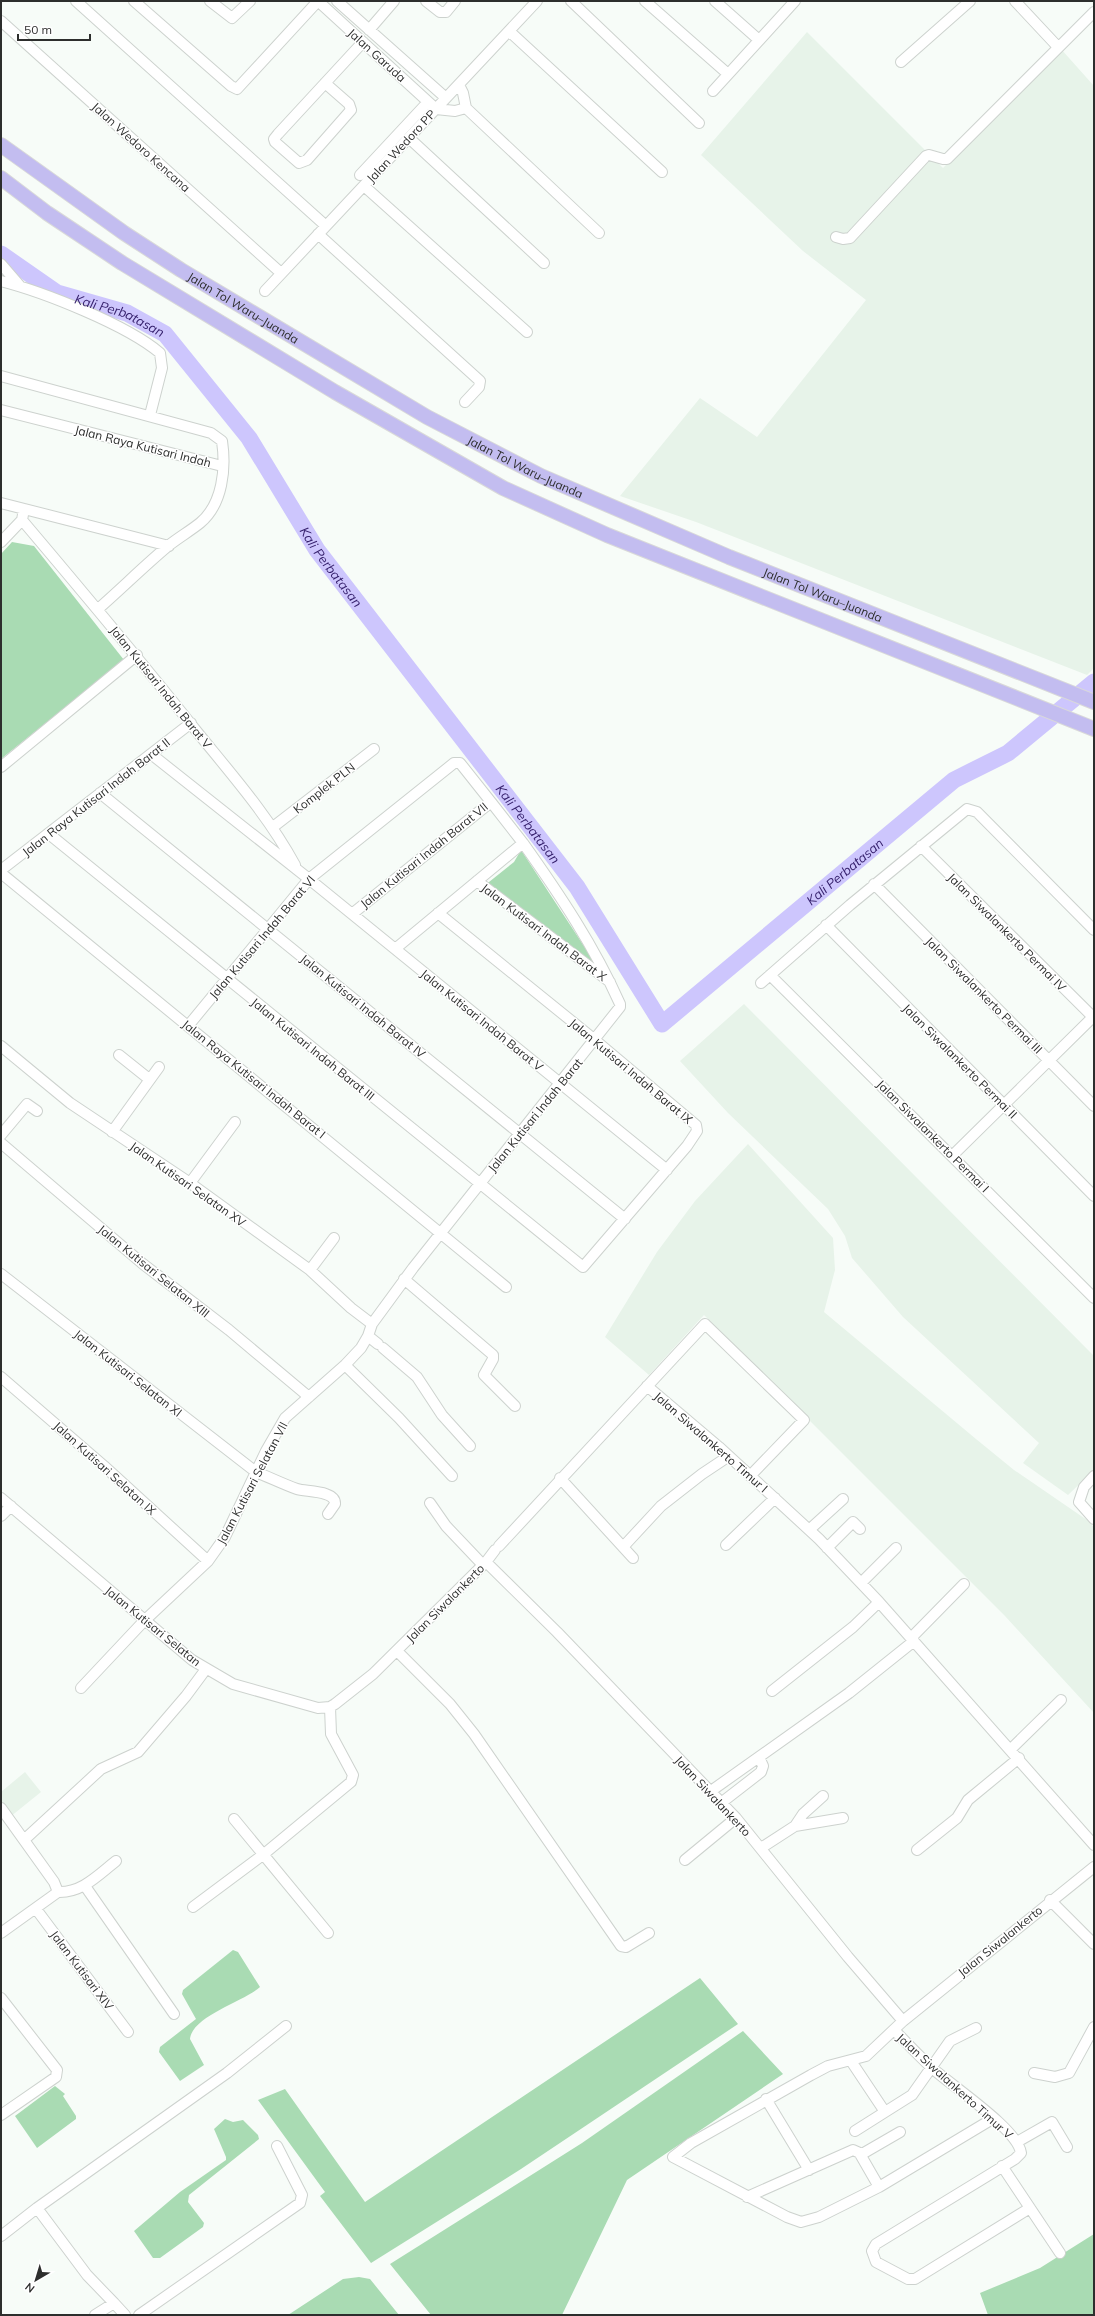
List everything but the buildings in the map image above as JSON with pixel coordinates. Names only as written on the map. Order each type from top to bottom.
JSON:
[{"type":"highway","name":"Jalan Tol Waru–Juanda","points":[[1,145],[124,234],[427,417],[541,476],[630,516],[1094,702]]},
{"type":"highway","name":"Jalan Tol Waru–Juanda","points":[[1,178],[47,213],[122,263],[412,438],[503,488],[556,513],[1094,730]]},
{"type":"street","points":[[76,1],[326,226]]},
{"type":"street","points":[[210,1],[232,18],[250,1]]},
{"type":"street","points":[[141,3],[231,86],[237,89],[318,1]]},
{"type":"street","name":"Jalan Garuda","points":[[318,1],[436,109]]},
{"type":"street","name":"Jalan Garuda","points":[[337,1],[446,98]]},
{"type":"street","points":[[369,30],[394,1]]},
{"type":"street","points":[[426,1],[440,12],[446,12],[455,1]]},
{"type":"street","name":"Jalan Wedoro PP","points":[[265,291],[537,1]]},
{"type":"street","points":[[571,1],[699,123]]},
{"type":"street","points":[[645,1],[728,74]]},
{"type":"street","points":[[715,1],[759,40]]},
{"type":"street","points":[[900,62],[970,1]]},
{"type":"street","points":[[1015,1],[1058,47]]},
{"type":"street","points":[[713,91],[793,2]]},
{"type":"street","points":[[836,237],[843,239],[850,238],[926,156],[929,154],[946,159],[1094,12]]},
{"type":"street","points":[[345,26],[354,17]]},
{"type":"street","name":"Jalan Wedoro Kencana","points":[[1,21],[281,273]]},
{"type":"street","points":[[509,31],[662,172]]},
{"type":"street","points":[[325,83],[350,105],[351,110],[307,160],[299,163],[275,142],[274,139],[325,83],[363,42]]},
{"type":"street","points":[[413,88],[422,77]]},
{"type":"street","points":[[459,85],[463,93],[466,108],[599,233]]},
{"type":"street","points":[[360,175],[428,102]]},
{"type":"street","points":[[436,109],[454,111],[466,108]]},
{"type":"street","points":[[409,138],[544,263]]},
{"type":"street","points":[[364,186],[527,332]]},
{"type":"street","points":[[318,234],[480,381],[479,387],[465,402]]},
{"type":"street","points":[[1,264],[20,286]]},
{"type":"street","points":[[1,281],[20,286],[60,301],[116,327],[160,353],[162,368],[150,415]]},
{"type":"street","name":"Jalan Raya Kutisari Indah","points":[[1,376],[150,415],[217,435],[223,446],[222,466],[1,410]]},
{"type":"street","points":[[98,609],[169,546],[201,522],[215,504],[221,486],[222,466]]},
{"type":"street","points":[[1,502],[169,546]]},
{"type":"street","points":[[1,542],[22,520],[24,509]]},
{"type":"street","name":"Jalan Kutisari Indah Barat V","points":[[22,520],[98,609],[191,723],[273,827],[298,870]]},
{"type":"street","points":[[1,767],[136,655]]},
{"type":"street","name":"Jalan Raya Kutisari Indah Barat II","points":[[1,870],[191,723]]},
{"type":"street","name":"Komplek PLN","points":[[273,827],[374,749]]},
{"type":"street","name":"Jalan Kutisari Indah Barat V","points":[[151,754],[308,878],[667,1170]]},
{"type":"street","name":"Jalan Kutisari Indah Barat VII","points":[[352,914],[491,802],[462,764],[454,763]]},
{"type":"street","name":"Jalan Kutisari Indah Barat VI","points":[[188,1026],[308,878],[454,763]]},
{"type":"street","name":"Jalan Kutisari Indah Barat IV","points":[[100,794],[625,1219]]},
{"type":"street","name":"Jalan Kutisari Indah Barat","points":[[441,1232],[596,1040],[620,1006],[611,983],[596,953],[569,909],[523,843],[491,802]]},
{"type":"street","points":[[761,983],[874,884],[965,810],[971,809],[977,812],[1094,930]]},
{"type":"street","name":"Jalan Kutisari Indah Barat III","points":[[48,834],[227,978],[578,1265]]},
{"type":"street","points":[[395,949],[523,843]]},
{"type":"street","name":"Jalan Siwalankerto Permai IV","points":[[921,846],[1094,1017]]},
{"type":"street","name":"Jalan Raya Kutisari Indah Barat I","points":[[1,873],[441,1232],[506,1287]]},
{"type":"street","name":"Jalan Kutisari Indah Barat X","points":[[476,881],[611,983]]},
{"type":"street","name":"Jalan Siwalankerto Permai III","points":[[874,884],[1094,1106]]},
{"type":"street","name":"Jalan Kutisari Indah Barat IX","points":[[438,913],[596,1040],[696,1125],[697,1131],[694,1136],[667,1170],[586,1265],[583,1267],[578,1265]]},
{"type":"street","name":"Jalan Siwalankerto Permai II","points":[[826,925],[1094,1196]]},
{"type":"street","name":"Jalan Siwalankerto Permai I","points":[[770,975],[953,1155],[1094,1298]]},
{"type":"street","points":[[953,1155],[1003,1104],[1094,1017]]},
{"type":"street","name":"Jalan Kutisari Selatan XV","points":[[1,1046],[70,1103],[190,1183],[310,1270],[372,1324]]},
{"type":"street","points":[[119,1055],[150,1079]]},
{"type":"street","points":[[112,1132],[159,1067]]},
{"type":"street","points":[[1,1135],[27,1104],[38,1110]]},
{"type":"street","points":[[190,1183],[235,1122]]},
{"type":"street","name":"Jalan Kutisari Selatan XIII","points":[[1,1143],[142,1264],[229,1330],[309,1397]]},
{"type":"street","name":"Jalan Kutisari Selatan VII","points":[[81,1688],[144,1621],[208,1561],[225,1537],[256,1472],[285,1418],[345,1365],[368,1336],[372,1324],[404,1279],[441,1232]]},
{"type":"street","points":[[310,1270],[334,1238]]},
{"type":"street","name":"Jalan Kutisari Selatan XI","points":[[1,1274],[256,1472],[298,1490],[320,1492],[332,1498],[335,1504],[328,1514]]},
{"type":"street","points":[[404,1279],[493,1355],[493,1359],[484,1375],[515,1406]]},
{"type":"street","points":[[647,1386],[705,1324],[707,1324],[804,1420],[750,1476]]},
{"type":"street","points":[[368,1336],[417,1377],[442,1415],[470,1446]]},
{"type":"street","points":[[345,1365],[399,1418],[452,1476]]},
{"type":"street","name":"Jalan Kutisari Selatan IX","points":[[1,1377],[104,1466],[208,1561]]},
{"type":"street","name":"Jalan Siwalankerto Timur I","points":[[484,1563],[560,1478],[647,1386],[729,1456],[827,1548],[879,1602],[1010,1748],[1094,1845]]},
{"type":"street","points":[[623,1547],[661,1506],[690,1483],[729,1456]]},
{"type":"street","points":[[1094,1476],[1084,1487],[1079,1502],[1094,1519]]},
{"type":"street","points":[[560,1478],[633,1558]]},
{"type":"street","name":"Jalan Kutisari Selatan","points":[[1,1498],[144,1621],[192,1660],[206,1669],[233,1684],[318,1708],[330,1707]]},
{"type":"street","points":[[726,1544],[774,1498]]},
{"type":"street","points":[[809,1530],[843,1499]]},
{"type":"street","points":[[430,1503],[446,1526],[484,1563]]},
{"type":"street","points":[[1,1516],[10,1506]]},
{"type":"street","points":[[827,1548],[853,1522],[860,1529]]},
{"type":"street","points":[[861,1583],[896,1548]]},
{"type":"street","name":"Jalan Siwalankerto","points":[[330,1707],[347,1696],[397,1651],[484,1563],[557,1632],[736,1818],[848,1957],[904,2021],[1050,1900],[1094,1867]]},
{"type":"street","points":[[711,1791],[848,1693],[912,1640],[964,1584]]},
{"type":"street","points":[[772,1690],[853,1627],[879,1602]]},
{"type":"street","points":[[397,1651],[450,1704],[474,1734],[621,1946],[626,1947],[649,1933]]},
{"type":"street","points":[[24,1840],[101,1769],[138,1752],[186,1696],[206,1669]]},
{"type":"street","points":[[1010,1748],[1061,1700]]},
{"type":"street","points":[[193,1907],[334,1799],[352,1779],[351,1771],[331,1734],[330,1707]]},
{"type":"street","points":[[721,1803],[761,1772],[763,1766],[759,1757]]},
{"type":"street","points":[[917,1850],[958,1818],[968,1800],[1018,1758]]},
{"type":"street","points":[[761,1848],[795,1826],[803,1814],[822,1796]]},
{"type":"street","points":[[1,1808],[54,1882],[58,1892]]},
{"type":"street","points":[[685,1860],[736,1818]]},
{"type":"street","points":[[795,1826],[843,1818]]},
{"type":"street","points":[[234,1819],[328,1933]]},
{"type":"street","points":[[1,1933],[58,1892],[74,1890],[85,1886],[116,1861]]},
{"type":"street","points":[[85,1886],[174,2014]]},
{"type":"street","points":[[1050,1900],[1094,1944]]},
{"type":"street","name":"Jalan Kutisari XIV","points":[[36,1909],[128,2032]]},
{"type":"street","points":[[1,1998],[57,2070],[56,2077],[1,2115]]},
{"type":"street","points":[[904,2021],[866,2056],[828,2066],[766,2099],[691,2143],[673,2157],[747,2197],[797,2221],[810,2220],[879,2186],[994,2118]]},
{"type":"street","points":[[1,2236],[36,2208],[227,2072],[286,2026]]},
{"type":"street","points":[[855,2131],[912,2095],[950,2041],[976,2028]]},
{"type":"street","points":[[1034,2073],[1055,2077],[1069,2073],[1094,2028]]},
{"type":"street","name":"Jalan Siwalankerto Timur V","points":[[894,2030],[932,2067],[994,2118],[1017,2142]]},
{"type":"street","points":[[851,2061],[885,2112]]},
{"type":"street","points":[[766,2099],[809,2170]]},
{"type":"street","points":[[1030,2208],[915,2279],[908,2279],[876,2262],[874,2258],[872,2251],[876,2244],[1020,2155],[1021,2150],[1017,2142],[1052,2122],[1067,2147]]},
{"type":"street","points":[[860,2154],[900,2132]]},
{"type":"street","points":[[139,2315],[300,2203],[302,2195],[277,2146]]},
{"type":"street","points":[[747,2197],[852,2150],[860,2154],[879,2186]]},
{"type":"street","points":[[1002,2166],[1060,2252]]},
{"type":"street","points":[[36,2208],[87,2275],[125,2315]]},
{"type":"street","points":[[95,2315],[114,2303]]},
{"type":"shaded area","points":[[807,32],[943,168],[1061,49],[1094,86],[1094,668],[1087,675],[696,522],[620,496],[700,398],[757,437],[866,300],[803,251],[701,155]]},
{"type":"shaded area","points":[[744,1004],[1094,1356],[1094,1470],[1068,1495],[1023,1463],[1039,1443],[903,1317],[852,1258],[845,1236],[828,1209],[728,1113],[680,1061]]},
{"type":"shaded area","points":[[748,1144],[833,1238],[835,1270],[824,1312],[1014,1470],[1087,1520],[1094,1527],[1094,1713],[1005,1616],[704,1315],[649,1375],[605,1337],[657,1252],[695,1201]]},
{"type":"shaded area","points":[[25,1772],[41,1792],[10,1817],[1,1805],[1,1792]]},
{"type":"green space","points":[[12,542],[34,546],[124,660],[1,759],[1,554]]},
{"type":"green space","points":[[521,850],[599,969],[484,886],[514,862]]},
{"type":"green space","points":[[233,1950],[238,1952],[260,1987],[209,2016],[193,2031],[190,2039],[204,2065],[180,2081],[159,2052],[160,2047],[196,2019],[182,1994],[183,1990]]},
{"type":"green space","points":[[700,1978],[738,2024],[521,2169],[371,2263],[320,2196],[325,2192],[258,2100],[285,2089],[365,2202]]},
{"type":"green space","points":[[743,2031],[783,2074],[627,2180],[562,2315],[431,2315],[390,2264],[582,2143]]},
{"type":"green space","points":[[55,2086],[65,2094],[63,2096],[76,2116],[76,2119],[37,2148],[15,2116]]},
{"type":"green space","points":[[225,2119],[233,2122],[243,2120],[258,2135],[259,2139],[189,2195],[188,2202],[204,2223],[203,2227],[160,2258],[153,2258],[134,2231],[180,2192],[226,2160],[214,2129]]},
{"type":"green space","points":[[1094,2234],[1094,2315],[988,2315],[980,2293],[1040,2268]]},
{"type":"green space","points":[[359,2277],[370,2279],[399,2315],[288,2315],[343,2279]]},
{"type":"waterway","name":"Kali Perbatasan","points":[[1,254],[57,293],[127,313],[165,334],[249,438],[317,550],[577,887],[662,1024],[954,780],[1008,753],[1094,682]]}]
